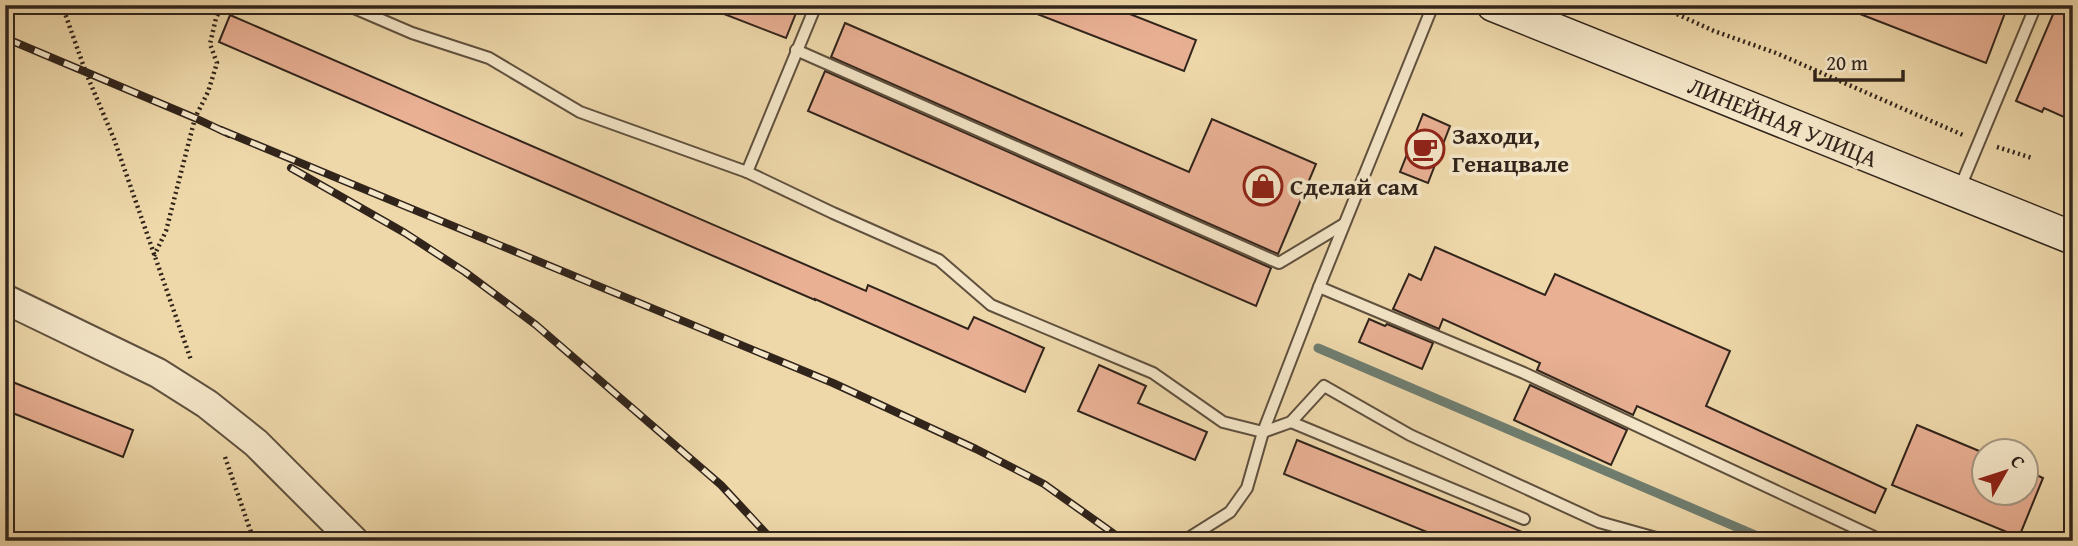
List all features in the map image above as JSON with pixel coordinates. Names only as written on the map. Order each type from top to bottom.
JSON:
[{"type":"main road","name":"ЛИНЕЙНАЯ УЛИЦА","points":[[1493,5],[1958,192],[2069,240]]},
{"type":"street","points":[[5,299],[158,373],[207,404],[256,443],[354,541]]},
{"type":"lane","points":[[347,5],[412,33],[489,58],[580,112],[747,172],[833,214],[939,260],[991,304],[1153,373],[1223,422],[1263,432],[1291,422],[1324,386],[1410,435],[1599,522],[1667,541]]},
{"type":"lane","points":[[747,172],[816,5]]},
{"type":"lane","points":[[1184,541],[1230,512],[1247,488],[1263,432],[1433,5]]},
{"type":"lane","points":[[1958,192],[2036,5]]},
{"type":"lane","points":[[796,50],[1279,263],[1344,224]]},
{"type":"lane","points":[[1319,287],[1524,373],[1883,541]]},
{"type":"lane","points":[[1291,422],[1524,519]]},
{"type":"path","points":[[62,5],[86,73],[114,139],[207,404]]},
{"type":"path","points":[[154,257],[166,231],[195,118],[208,92],[217,63],[210,44],[216,18],[223,5]]},
{"type":"path","points":[[1657,5],[1776,53],[1979,142],[2032,158]]},
{"type":"path","points":[[224,454],[254,541]]},
{"type":"building","points":[[706,5],[776,5],[796,13],[786,38]]},
{"type":"building","points":[[1107,5],[1196,40],[1184,71],[1019,7]]},
{"type":"building","points":[[1842,5],[2008,5],[1986,63]]},
{"type":"building","points":[[2057,5],[2073,5],[2073,121],[2044,108],[2042,112],[2016,101]]},
{"type":"building","points":[[230,15],[866,291],[868,285],[968,329],[974,317],[1044,348],[1025,392],[219,42]]},
{"type":"building","points":[[845,23],[1189,172],[1212,119],[1316,164],[1278,254],[831,57]]},
{"type":"building","points":[[825,71],[1271,268],[1256,306],[808,111]]},
{"type":"building","name":"Заходи, Генацвале","points":[[1423,114],[1450,126],[1428,183],[1400,172]]},
{"type":"building","points":[[1435,247],[1545,295],[1555,274],[1730,351],[1706,406],[1886,489],[1875,513],[1637,406],[1633,415],[1537,370],[1540,363],[1443,319],[1439,329],[1393,309],[1409,274],[1421,280]]},
{"type":"building","points":[[1369,319],[1433,343],[1422,369],[1359,342]]},
{"type":"building","points":[[1099,365],[1146,386],[1138,403],[1207,432],[1195,460],[1078,411]]},
{"type":"building","points":[[5,379],[133,430],[123,457],[5,410]]},
{"type":"building","points":[[1530,385],[1627,430],[1611,465],[1514,420]]},
{"type":"building","points":[[1917,425],[1969,447],[1969,508],[2031,508],[2019,537],[1892,485]]},
{"type":"building","points":[[1297,440],[1542,541],[1449,541],[1284,474]]},
{"type":"waterway","points":[[1318,348],[1769,541]]},
{"type":"railway","points":[[5,38],[229,134]]},
{"type":"railway","points":[[221,130],[833,383],[976,449],[1044,484],[1124,541]]},
{"type":"railway","points":[[291,168],[405,233],[465,272],[536,325],[721,485],[773,541]]},
{"type":"place","name":"Заходи, Генацвале","points":[[1425,149]]},
{"type":"place","name":"Сделай сам","points":[[1263,186]]}]
